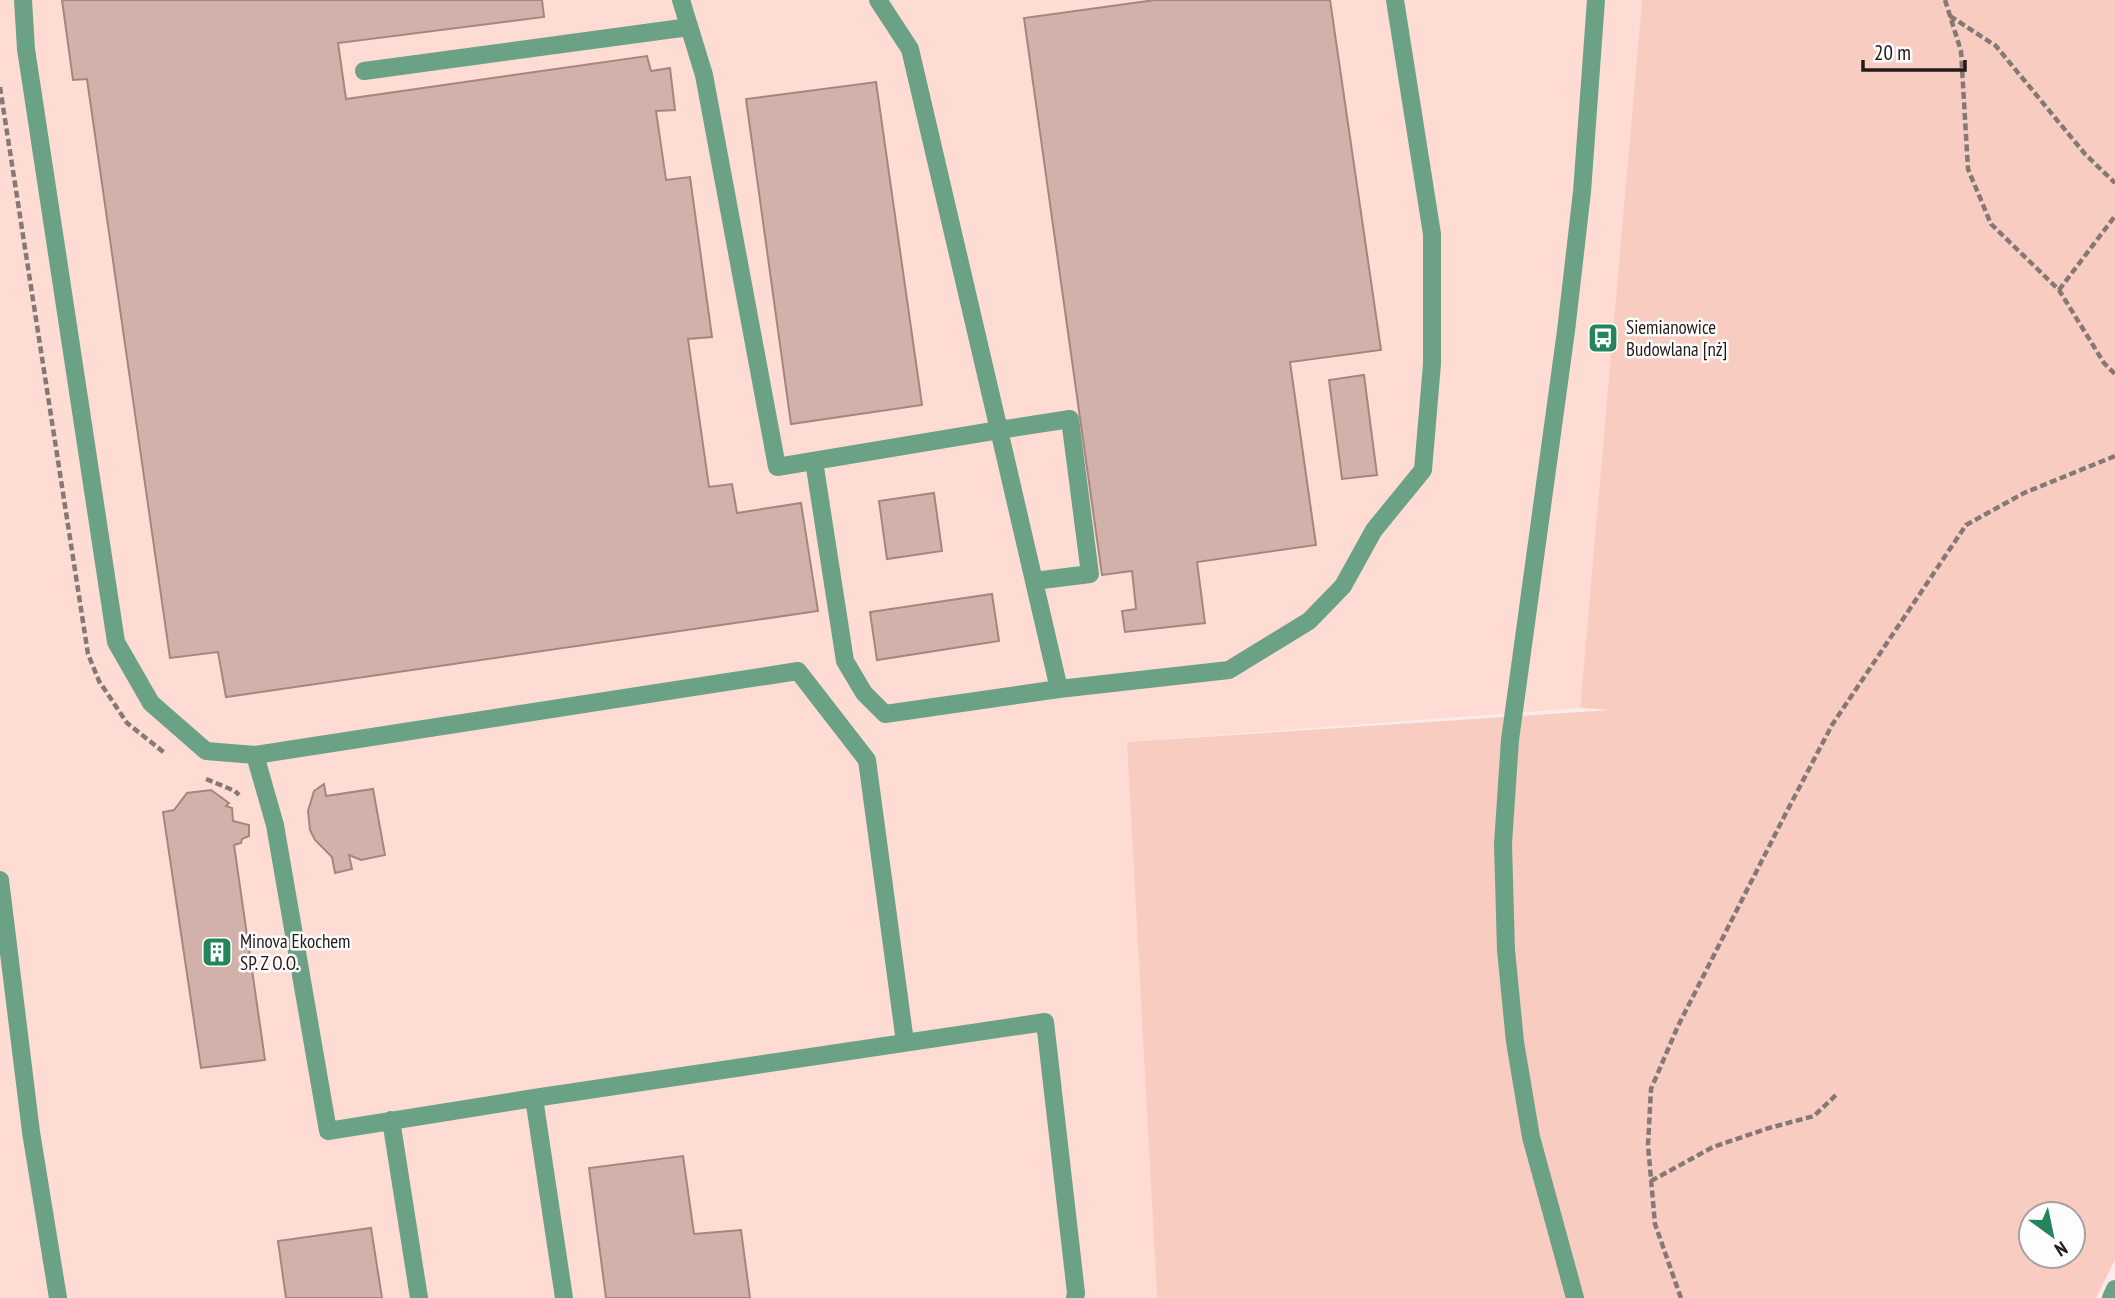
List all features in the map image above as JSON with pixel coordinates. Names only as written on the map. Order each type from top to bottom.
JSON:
[{"type":"street","points":[[23,0],[28,63],[116,642],[151,703],[206,751],[255,755],[798,671],[867,760],[905,1042]]},
{"type":"street","points":[[681,0],[704,75],[778,467],[1070,419],[1090,574],[1034,581]]},
{"type":"street","points":[[879,0],[910,49],[1059,689]]},
{"type":"street","points":[[814,461],[845,661],[864,693],[885,714],[1059,689],[1229,670],[1309,621],[1343,586],[1374,530],[1423,470],[1432,364],[1432,234],[1395,0]]},
{"type":"street","points":[[1574,1298],[1531,1138],[1517,1056],[1506,950],[1503,844],[1510,740],[1582,192],[1596,0]]},
{"type":"street","points":[[364,71],[689,27]]},
{"type":"street","points":[[255,755],[275,825],[328,1131],[1045,1022],[1075,1298]]},
{"type":"street","points":[[0,880],[31,1132],[58,1298]]},
{"type":"street","points":[[534,1098],[564,1298]]},
{"type":"street","points":[[391,1121],[419,1298]]},
{"type":"street","points":[[2111,1298],[2115,1289]]},
{"type":"path","points":[[1945,0],[1961,51],[1968,169],[1991,224],[2059,290],[2104,363],[2115,374]]},
{"type":"path","points":[[1950,16],[1996,46],[2085,154],[2115,183]]},
{"type":"path","points":[[2059,290],[2115,216]]},
{"type":"path","points":[[1681,1298],[1655,1224],[1647,1145],[1651,1089],[1678,1026],[1832,725],[1966,525],[2024,493],[2115,456]]},
{"type":"path","points":[[1651,1181],[1713,1147],[1814,1116],[1837,1094]]},
{"type":"shaded area","points":[[0,0],[1642,0],[1580,708],[1128,742],[1157,1298],[0,1298]]},
{"type":"shaded area","points":[[1642,0],[2115,0],[2115,1260],[2096,1298],[1157,1298],[1127,742],[1610,710],[1580,708]]},
{"type":"building","points":[[62,0],[542,0],[544,17],[338,43],[346,99],[647,56],[651,71],[670,68],[675,110],[656,111],[666,180],[690,177],[712,337],[688,339],[709,487],[732,484],[737,513],[801,503],[818,611],[226,697],[218,652],[170,658],[87,79],[73,80]]},
{"type":"building","points":[[1155,0],[1330,0],[1381,350],[1290,362],[1316,545],[1197,562],[1205,623],[1125,632],[1122,611],[1136,609],[1132,571],[1102,575],[1024,18]]},
{"type":"building","points":[[876,82],[922,405],[791,424],[746,99]]},
{"type":"building","points":[[1364,375],[1377,475],[1342,479],[1329,380]]},
{"type":"building","points":[[934,493],[942,551],[887,559],[879,501]]},
{"type":"building","points":[[992,594],[999,641],[877,660],[870,612]]},
{"type":"building","points":[[324,784],[326,796],[373,789],[385,855],[361,860],[349,855],[352,869],[335,873],[332,857],[315,840],[310,830],[308,811],[314,791]]},
{"type":"building","name":"Minova Ekochem SP. Z O.O.","points":[[211,790],[229,803],[226,806],[232,808],[233,821],[249,825],[249,836],[234,845],[265,1060],[201,1068],[163,812],[174,810],[187,793]]},
{"type":"building","points":[[683,1156],[694,1234],[741,1230],[750,1298],[606,1298],[589,1168]]},
{"type":"building","points":[[371,1228],[382,1298],[286,1298],[278,1241]]},
{"type":"place","name":"Siemianowice Budowlana [nż]","points":[[1603,338]]},
{"type":"place","name":"Minova Ekochem SP. Z O.O.","points":[[217,952]]}]
